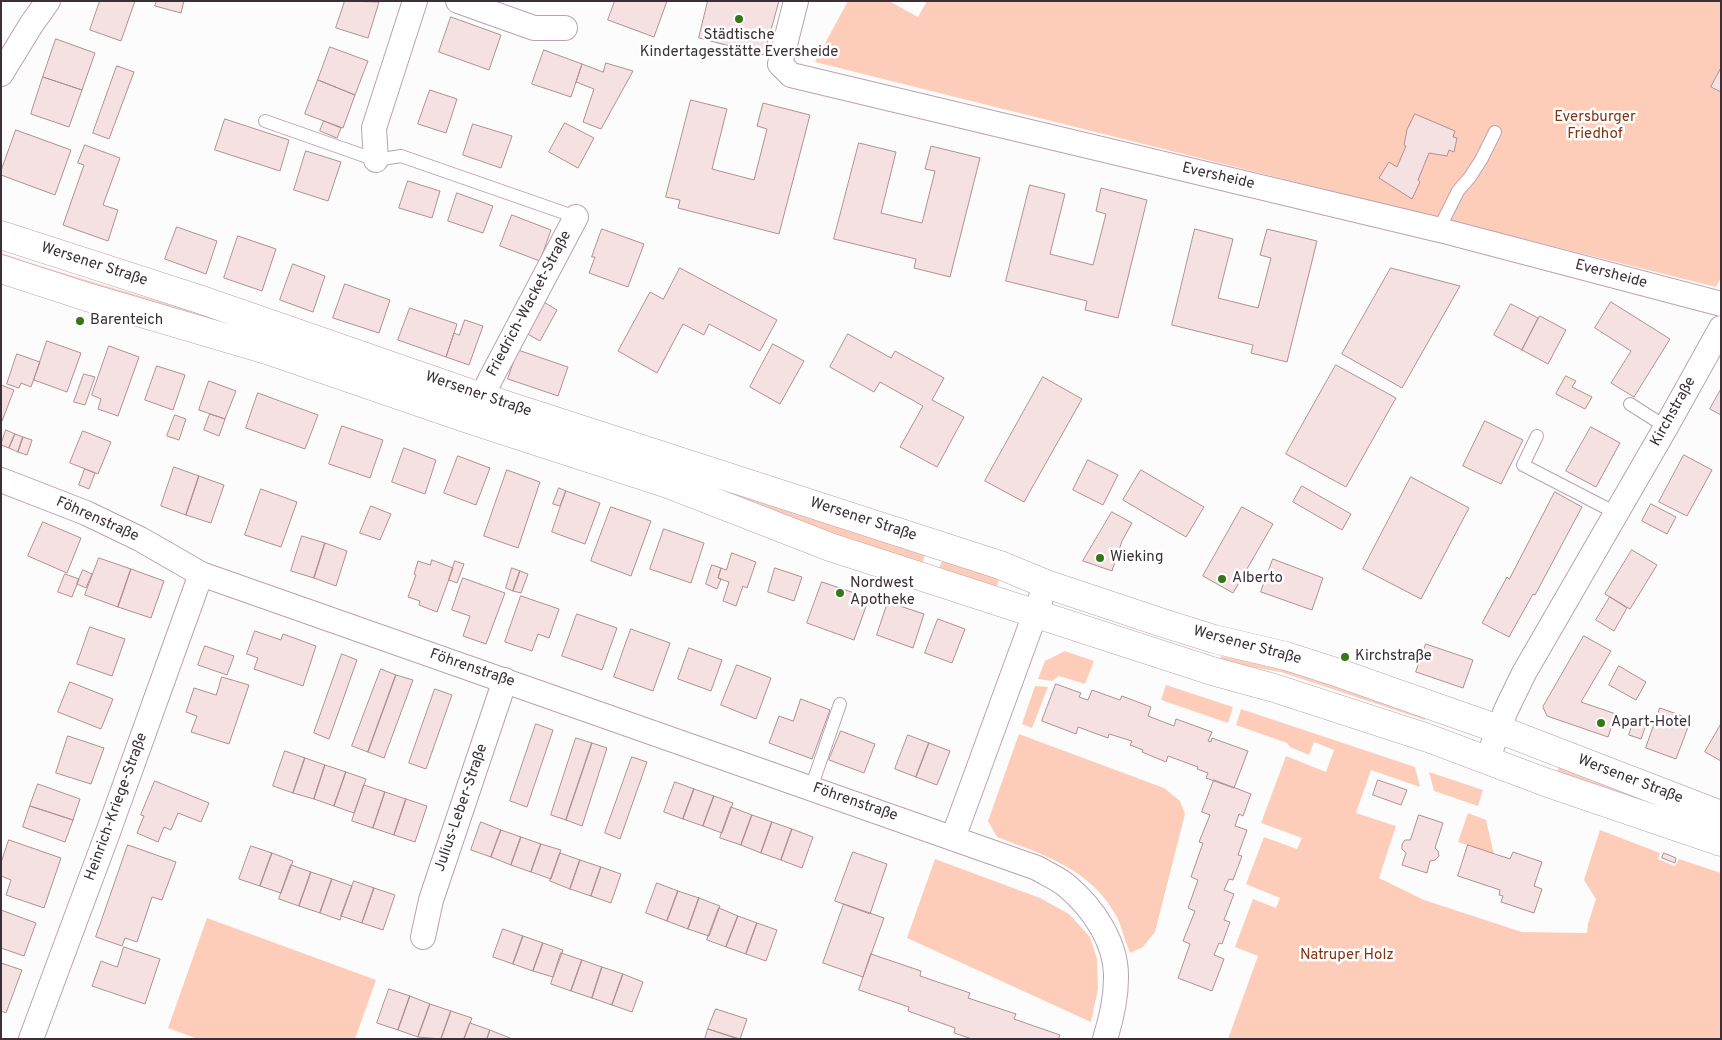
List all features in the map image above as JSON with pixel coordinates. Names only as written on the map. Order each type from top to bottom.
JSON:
[{"type":"main road","name":"Wersener Straße","points":[[1,235],[193,297],[830,547],[1212,672],[1274,688],[1428,738],[1545,782],[1721,842]]},
{"type":"main road","name":"Wersener Straße","points":[[1,269],[61,289],[267,350],[476,408],[982,559],[1046,584],[1214,639],[1286,656],[1324,668],[1498,729],[1721,814]]},
{"type":"street","points":[[1,74],[48,1]]},
{"type":"street","points":[[376,160],[374,128],[415,1]]},
{"type":"street","points":[[458,1],[534,28],[565,28]]},
{"type":"street","name":"Eversheide","points":[[796,1],[780,64],[791,75],[1440,230],[1721,304]]},
{"type":"street","name":"Friedrich-Wacket-Straße","points":[[476,408],[576,218]]},
{"type":"street","name":"Kirchstraße","points":[[1487,760],[1498,729],[1524,673],[1721,328]]},
{"type":"street","name":"Föhrenstraße","points":[[1,480],[86,513],[140,539],[201,574],[1037,868],[1066,885],[1089,908],[1104,932],[1113,955],[1117,977],[1113,1007],[1105,1039]]},
{"type":"street","name":"Heinrich-Kriege-Straße","points":[[31,1039],[201,574]]},
{"type":"street","points":[[953,838],[1046,584]]},
{"type":"street","name":"Julius-Leber-Straße","points":[[423,937],[430,900],[504,680]]},
{"type":"lane","name":"Friedrich-Wacket-Straße","points":[[265,121],[376,160],[401,156],[576,218]]},
{"type":"lane","points":[[1440,230],[1458,191],[1470,177],[1495,132]]},
{"type":"lane","points":[[1630,404],[1666,427]]},
{"type":"lane","points":[[1537,436],[1523,465],[1616,513]]},
{"type":"lane","points":[[811,788],[840,704]]},
{"type":"green space","name":"Eversburger Friedhof","points":[[848,1],[889,1],[918,17],[927,1],[1721,1],[1721,278],[1716,287],[815,62]]},
{"type":"green space","points":[[1,253],[231,323],[307,347],[1,259]]},
{"type":"green space","points":[[520,420],[926,552],[921,568]]},
{"type":"green space","points":[[943,557],[1000,575],[996,591],[938,573]]},
{"type":"green space","points":[[1065,651],[1094,661],[1085,684],[1059,676],[1052,681],[1038,679],[1045,661]]},
{"type":"green space","points":[[1221,656],[1281,666],[1427,715],[1425,720],[1281,672],[1220,662]]},
{"type":"green space","points":[[1166,685],[1233,707],[1228,723],[1161,700]]},
{"type":"green space","points":[[1035,686],[1048,687],[1032,728],[1022,724]]},
{"type":"green space","name":"Natruper Holz","points":[[1241,709],[1415,767],[1420,787],[1371,770],[1356,813],[1396,826],[1379,878],[1424,900],[1522,932],[1587,933],[1596,899],[1584,880],[1600,830],[1660,853],[1658,859],[1675,866],[1679,859],[1721,873],[1721,1039],[1228,1039],[1258,956],[1235,947],[1253,899],[1276,908],[1280,898],[1246,884],[1264,837],[1297,849],[1302,838],[1261,823],[1286,756],[1326,772],[1334,750],[1314,742],[1309,755],[1290,747],[1287,743],[1236,725]]},
{"type":"green space","points":[[1019,734],[1164,788],[1180,801],[1185,814],[1155,932],[1143,947],[1130,953],[1117,917],[1094,887],[1080,875],[1032,850],[997,837],[988,821]]},
{"type":"green space","points":[[1560,764],[1721,825],[1721,832],[1556,775]]},
{"type":"green space","points":[[1429,772],[1483,790],[1478,806],[1434,791]]},
{"type":"green space","points":[[1468,813],[1486,820],[1494,854],[1458,842]]},
{"type":"green space","points":[[935,859],[1040,898],[1069,914],[1090,937],[1097,959],[1098,989],[1091,1022],[907,938]]},
{"type":"green space","points":[[207,918],[376,980],[355,1039],[198,1039],[168,1028]]},
{"type":"building","points":[[100,1],[135,1],[121,41],[90,30]]},
{"type":"building","points":[[157,1],[184,1],[181,13],[155,6]]},
{"type":"building","points":[[345,1],[379,2],[368,38],[336,28]]},
{"type":"building","points":[[615,1],[667,1],[654,37],[608,20]]},
{"type":"building","name":"Städtische Kindertagesstätte Eversheide","points":[[708,1],[779,1],[764,55],[699,38]]},
{"type":"building","points":[[451,17],[501,35],[489,70],[439,52]]},
{"type":"building","points":[[56,39],[95,53],[82,90],[43,77]]},
{"type":"building","points":[[330,47],[368,61],[355,95],[318,80]]},
{"type":"building","points":[[544,50],[582,64],[571,97],[532,84]]},
{"type":"building","points":[[606,63],[633,71],[601,129],[583,122],[594,89],[576,82],[582,64],[603,72]]},
{"type":"building","points":[[117,66],[134,72],[109,139],[93,133]]},
{"type":"building","points":[[1721,68],[1721,92],[1711,87]]},
{"type":"building","points":[[43,77],[82,90],[69,127],[31,114]]},
{"type":"building","points":[[318,80],[355,95],[343,128],[305,114]]},
{"type":"building","points":[[430,90],[457,99],[446,133],[418,124]]},
{"type":"building","points":[[691,100],[727,109],[712,169],[754,180],[767,129],[757,126],[763,103],[810,115],[779,234],[678,208],[680,200],[666,197]]},
{"type":"building","points":[[1415,114],[1455,131],[1453,137],[1457,138],[1454,152],[1449,150],[1447,156],[1429,153],[1418,180],[1420,182],[1412,199],[1379,178],[1389,162],[1397,167],[1406,146],[1404,145],[1407,130]]},
{"type":"building","points":[[225,119],[289,140],[280,171],[215,150]]},
{"type":"building","points":[[324,121],[341,128],[337,138],[320,131]]},
{"type":"building","points":[[565,123],[594,138],[578,168],[549,152]]},
{"type":"building","points":[[473,124],[512,136],[501,168],[463,155]]},
{"type":"building","points":[[16,130],[71,150],[55,195],[1,175]]},
{"type":"building","points":[[859,143],[896,152],[881,213],[922,223],[935,171],[925,169],[931,146],[980,158],[950,277],[914,268],[916,259],[834,239]]},
{"type":"building","points":[[85,145],[120,158],[103,205],[118,210],[108,241],[63,225],[84,165],[78,163]]},
{"type":"building","points":[[306,151],[341,162],[328,201],[294,190]]},
{"type":"building","points":[[408,181],[440,191],[432,218],[399,208]]},
{"type":"building","points":[[1030,185],[1065,194],[1050,254],[1093,265],[1106,214],[1096,211],[1101,188],[1147,200],[1118,318],[1085,310],[1087,301],[1006,281]]},
{"type":"building","points":[[457,193],[493,206],[483,233],[448,221]]},
{"type":"building","points":[[512,215],[551,230],[540,261],[500,246]]},
{"type":"building","points":[[177,227],[217,241],[206,274],[165,259]]},
{"type":"building","points":[[602,229],[644,244],[628,287],[589,273],[595,257],[592,257]]},
{"type":"building","points":[[1195,229],[1233,239],[1218,298],[1258,308],[1271,258],[1260,255],[1267,229],[1317,241],[1287,362],[1251,353],[1253,345],[1172,325]]},
{"type":"building","points":[[238,236],[276,249],[262,291],[224,278]]},
{"type":"building","points":[[293,264],[325,276],[313,312],[280,300]]},
{"type":"building","points":[[680,268],[777,320],[760,351],[709,324],[704,335],[683,324],[657,373],[618,351],[650,292],[663,299]]},
{"type":"building","points":[[1391,268],[1460,286],[1402,388],[1342,354]]},
{"type":"building","points":[[345,284],[390,300],[379,333],[333,318]]},
{"type":"building","points":[[542,301],[557,310],[540,341],[524,332]]},
{"type":"building","points":[[1611,302],[1670,339],[1634,397],[1611,383],[1631,351],[1595,328]]},
{"type":"building","points":[[1511,304],[1538,318],[1522,350],[1494,335]]},
{"type":"building","points":[[410,308],[457,324],[446,357],[398,340]]},
{"type":"building","points":[[1540,316],[1566,330],[1548,364],[1522,350]]},
{"type":"building","points":[[465,320],[483,326],[469,365],[446,357],[454,333],[459,335]]},
{"type":"building","points":[[848,334],[891,358],[895,351],[944,378],[932,400],[964,417],[937,467],[900,447],[923,406],[880,382],[874,392],[830,367]]},
{"type":"building","points":[[47,341],[81,353],[67,392],[34,380]]},
{"type":"building","points":[[773,344],[804,361],[780,404],[750,387]]},
{"type":"building","points":[[109,346],[139,357],[118,416],[98,409],[101,399],[92,395]]},
{"type":"building","points":[[518,350],[568,367],[558,396],[508,379]]},
{"type":"building","points":[[17,354],[40,362],[31,387],[21,383],[19,388],[7,384]]},
{"type":"building","points":[[1336,365],[1396,398],[1346,487],[1286,454]]},
{"type":"building","points":[[157,366],[185,375],[173,410],[145,400]]},
{"type":"building","points":[[84,374],[95,377],[85,405],[74,402]]},
{"type":"building","points":[[1566,376],[1576,381],[1572,387],[1592,397],[1585,409],[1556,394]]},
{"type":"building","points":[[1043,377],[1082,399],[1024,502],[985,481]]},
{"type":"building","points":[[209,381],[236,391],[225,419],[199,410]]},
{"type":"building","points":[[1,385],[14,390],[2,421],[1,421]]},
{"type":"building","points":[[1721,389],[1721,415],[1710,409]]},
{"type":"building","points":[[258,393],[318,415],[305,449],[246,428]]},
{"type":"building","points":[[210,414],[225,419],[219,436],[204,430]]},
{"type":"building","points":[[175,415],[186,419],[179,440],[167,436]]},
{"type":"building","points":[[1485,421],[1523,440],[1501,484],[1463,466]]},
{"type":"building","points":[[342,426],[383,440],[370,478],[329,464]]},
{"type":"building","points":[[1591,427],[1620,443],[1596,487],[1566,471]]},
{"type":"building","points":[[6,430],[15,434],[9,448],[1,445]]},
{"type":"building","points":[[83,431],[111,442],[98,474],[70,463]]},
{"type":"building","points":[[15,434],[23,437],[18,452],[9,448]]},
{"type":"building","points":[[23,437],[32,440],[27,455],[18,452]]},
{"type":"building","points":[[404,448],[436,460],[425,494],[392,482]]},
{"type":"building","points":[[1684,455],[1712,470],[1687,516],[1659,502]]},
{"type":"building","points":[[458,456],[490,468],[476,505],[444,493]]},
{"type":"building","points":[[1088,460],[1118,475],[1103,505],[1073,490]]},
{"type":"building","points":[[174,467],[199,476],[186,515],[161,506]]},
{"type":"building","points":[[85,469],[95,473],[89,489],[79,485]]},
{"type":"building","points":[[507,470],[540,482],[518,548],[484,536]]},
{"type":"building","points":[[1141,470],[1204,507],[1186,537],[1123,500]]},
{"type":"building","points":[[199,476],[224,485],[211,523],[186,515]]},
{"type":"building","points":[[1411,477],[1469,508],[1421,599],[1363,569]]},
{"type":"building","points":[[1302,486],[1351,514],[1342,530],[1293,502]]},
{"type":"building","points":[[559,488],[566,491],[560,506],[553,504]]},
{"type":"building","points":[[261,489],[297,502],[281,547],[245,535]]},
{"type":"building","points":[[566,491],[600,503],[585,544],[552,532]]},
{"type":"building","points":[[1555,492],[1582,507],[1535,595],[1533,594],[1509,637],[1482,623],[1507,577],[1509,579]]},
{"type":"building","points":[[1651,504],[1676,517],[1667,534],[1642,521]]},
{"type":"building","points":[[371,506],[391,514],[380,540],[360,533]]},
{"type":"building","points":[[611,507],[651,521],[631,576],[591,561]]},
{"type":"building","points":[[1242,507],[1273,524],[1233,593],[1203,576]]},
{"type":"building","points":[[1112,512],[1132,523],[1122,541],[1112,571],[1083,561]]},
{"type":"building","points":[[43,522],[81,538],[67,573],[28,556]]},
{"type":"building","points":[[664,529],[704,543],[691,583],[650,569]]},
{"type":"building","points":[[302,536],[325,543],[314,578],[291,571]]},
{"type":"building","points":[[325,543],[347,551],[336,586],[314,578]]},
{"type":"building","points":[[1632,550],[1657,565],[1630,609],[1605,594]]},
{"type":"building","points":[[732,553],[756,562],[747,588],[743,586],[736,606],[723,601],[729,582],[718,578],[721,568],[726,570]]},
{"type":"building","points":[[99,558],[131,569],[118,607],[85,595]]},
{"type":"building","points":[[1273,559],[1323,578],[1312,610],[1261,592]]},
{"type":"building","points":[[432,560],[453,568],[437,612],[419,605],[420,601],[408,597],[416,575],[414,574],[418,561],[430,565]]},
{"type":"building","points":[[455,561],[464,564],[457,583],[449,580]]},
{"type":"building","points":[[712,565],[721,568],[718,578],[721,579],[717,589],[706,584]]},
{"type":"building","points":[[512,568],[520,571],[513,591],[506,588]]},
{"type":"building","points":[[775,568],[802,577],[794,601],[768,592]]},
{"type":"building","points":[[131,569],[164,581],[151,618],[118,607]]},
{"type":"building","points":[[83,570],[92,574],[86,588],[77,584]]},
{"type":"building","points":[[520,571],[528,574],[521,593],[513,591]]},
{"type":"building","points":[[65,574],[79,579],[72,597],[58,592]]},
{"type":"building","points":[[463,578],[505,593],[486,644],[463,636],[470,616],[452,610]]},
{"type":"building","points":[[822,582],[869,598],[854,640],[807,623]]},
{"type":"building","points":[[521,596],[559,609],[549,638],[538,634],[532,651],[505,642]]},
{"type":"building","points":[[1610,597],[1627,608],[1614,631],[1596,620]]},
{"type":"building","points":[[888,602],[924,614],[913,648],[877,635]]},
{"type":"building","points":[[577,614],[617,628],[602,670],[562,656]]},
{"type":"building","points":[[938,619],[965,629],[952,663],[925,653]]},
{"type":"building","points":[[90,627],[125,639],[112,676],[77,664]]},
{"type":"building","points":[[631,629],[670,643],[653,691],[614,677]]},
{"type":"building","points":[[255,631],[281,640],[283,634],[316,646],[303,686],[254,669],[258,658],[247,654]]},
{"type":"building","points":[[1584,636],[1611,651],[1581,702],[1616,714],[1608,737],[1547,716],[1543,707]]},
{"type":"building","points":[[1426,644],[1473,660],[1463,688],[1416,672]]},
{"type":"building","points":[[205,646],[234,656],[227,675],[198,665]]},
{"type":"building","points":[[689,648],[722,660],[711,691],[678,679]]},
{"type":"building","points":[[342,654],[357,660],[329,739],[314,733]]},
{"type":"building","points":[[737,665],[771,678],[756,719],[721,705]]},
{"type":"building","points":[[1619,666],[1646,682],[1636,700],[1609,685]]},
{"type":"building","points":[[381,669],[396,675],[368,752],[352,746]]},
{"type":"building","points":[[396,675],[413,680],[384,758],[368,752]]},
{"type":"building","points":[[222,677],[249,685],[229,744],[191,732],[197,716],[186,712],[194,688],[216,695]]},
{"type":"building","points":[[70,682],[113,699],[101,729],[58,712]]},
{"type":"building","points":[[1056,684],[1081,693],[1079,697],[1088,700],[1092,690],[1120,700],[1122,696],[1151,707],[1148,716],[1174,726],[1176,719],[1212,732],[1208,741],[1211,742],[1212,738],[1248,751],[1234,788],[1206,778],[1208,773],[1197,769],[1198,767],[1168,756],[1166,762],[1142,752],[1143,750],[1130,745],[1132,741],[1109,734],[1108,738],[1078,727],[1076,734],[1042,721]]},
{"type":"building","points":[[435,689],[452,695],[426,769],[409,763]]},
{"type":"building","points":[[801,699],[830,710],[812,759],[769,743],[779,716],[793,721]]},
{"type":"building","points":[[1660,708],[1691,719],[1676,759],[1646,748]]},
{"type":"building","points":[[1635,717],[1647,722],[1641,739],[1629,735]]},
{"type":"building","points":[[536,724],[553,730],[527,807],[510,801]]},
{"type":"building","points":[[1721,724],[1721,761],[1705,752]]},
{"type":"building","points":[[841,731],[875,744],[864,773],[829,760]]},
{"type":"building","points":[[908,735],[929,743],[916,777],[895,769]]},
{"type":"building","points":[[68,736],[104,748],[91,784],[56,773]]},
{"type":"building","points":[[576,738],[592,743],[566,820],[551,815]]},
{"type":"building","points":[[592,743],[607,748],[582,826],[566,820]]},
{"type":"building","points":[[929,743],[950,751],[937,785],[916,777]]},
{"type":"building","points":[[285,751],[305,758],[293,793],[273,786]]},
{"type":"building","points":[[632,757],[647,762],[620,839],[605,833]]},
{"type":"building","points":[[305,758],[325,765],[314,799],[293,793]]},
{"type":"building","points":[[325,765],[346,772],[334,806],[314,799]]},
{"type":"building","points":[[346,772],[366,779],[354,813],[334,806]]},
{"type":"building","points":[[1214,780],[1251,794],[1243,816],[1239,814],[1235,826],[1247,830],[1238,855],[1242,856],[1233,880],[1229,879],[1224,890],[1234,894],[1224,920],[1230,922],[1222,944],[1219,943],[1214,955],[1224,959],[1212,991],[1178,978],[1190,944],[1183,941],[1195,911],[1188,908],[1198,880],[1191,877],[1203,843],[1199,842],[1210,815],[1202,812]]},
{"type":"building","points":[[1378,780],[1407,790],[1401,805],[1373,795]]},
{"type":"building","points":[[155,781],[209,803],[201,822],[178,813],[171,830],[164,827],[158,842],[137,833],[144,816],[141,815]]},
{"type":"building","points":[[675,782],[694,789],[683,819],[664,812]]},
{"type":"building","points":[[38,784],[80,799],[73,820],[30,806]]},
{"type":"building","points":[[364,785],[385,792],[373,828],[352,821]]},
{"type":"building","points":[[694,789],[714,796],[703,826],[683,819]]},
{"type":"building","points":[[385,792],[406,799],[394,835],[373,828]]},
{"type":"building","points":[[714,796],[733,803],[722,833],[703,826]]},
{"type":"building","points":[[406,799],[427,806],[415,842],[394,835]]},
{"type":"building","points":[[30,806],[73,820],[65,842],[23,827]]},
{"type":"building","points":[[731,807],[752,815],[741,845],[720,838]]},
{"type":"building","points":[[752,815],[772,822],[761,853],[741,845]]},
{"type":"building","points":[[1419,815],[1443,823],[1435,848],[1439,856],[1435,860],[1430,861],[1427,873],[1402,865],[1406,853],[1402,849],[1402,844],[1405,840],[1410,840]]},
{"type":"building","points":[[481,822],[501,830],[491,857],[471,850]]},
{"type":"building","points":[[772,822],[792,829],[781,860],[761,853]]},
{"type":"building","points":[[792,829],[813,837],[802,868],[781,860]]},
{"type":"building","points":[[501,830],[521,837],[511,865],[491,857]]},
{"type":"building","points":[[521,837],[541,844],[531,872],[511,865]]},
{"type":"building","points":[[9,840],[61,858],[44,908],[6,895],[11,880],[1,876],[1,863]]},
{"type":"building","points":[[541,844],[561,850],[551,879],[531,872]]},
{"type":"building","points":[[128,845],[176,862],[162,900],[152,897],[137,942],[125,938],[122,946],[96,937]]},
{"type":"building","points":[[1468,845],[1510,859],[1513,852],[1542,862],[1534,886],[1542,889],[1534,913],[1501,902],[1503,896],[1499,895],[1500,890],[1458,876]]},
{"type":"building","points":[[251,846],[272,853],[260,886],[239,879]]},
{"type":"building","points":[[853,852],[887,864],[870,914],[835,901]]},
{"type":"building","points":[[272,853],[293,861],[281,893],[260,886]]},
{"type":"building","points":[[560,853],[580,860],[570,889],[550,881]]},
{"type":"building","points":[[1664,853],[1676,858],[1675,863],[1662,858]]},
{"type":"building","points":[[580,860],[601,867],[591,896],[570,889]]},
{"type":"building","points":[[291,865],[311,872],[299,906],[279,899]]},
{"type":"building","points":[[601,867],[621,874],[611,903],[591,896]]},
{"type":"building","points":[[311,872],[332,879],[320,913],[299,906]]},
{"type":"building","points":[[332,879],[352,886],[340,920],[320,913]]},
{"type":"building","points":[[354,881],[374,888],[362,923],[341,916]]},
{"type":"building","points":[[657,883],[678,891],[667,921],[646,913]]},
{"type":"building","points":[[374,888],[395,895],[383,930],[362,923]]},
{"type":"building","points":[[678,891],[699,898],[688,929],[667,921]]},
{"type":"building","points":[[699,898],[720,906],[709,936],[688,929]]},
{"type":"building","points":[[844,904],[884,918],[863,977],[823,963]]},
{"type":"building","points":[[719,908],[738,916],[726,947],[707,940]]},
{"type":"building","points":[[1,910],[36,923],[24,956],[1,948]]},
{"type":"building","points":[[738,916],[757,923],[746,954],[726,947]]},
{"type":"building","points":[[757,923],[777,930],[766,961],[746,954]]},
{"type":"building","points":[[503,929],[523,936],[513,964],[493,957]]},
{"type":"building","points":[[523,936],[543,943],[533,971],[513,964]]},
{"type":"building","points":[[543,943],[563,950],[553,977],[533,971]]},
{"type":"building","points":[[124,947],[160,959],[145,1004],[92,986],[101,961],[117,967]]},
{"type":"building","points":[[561,953],[582,960],[571,991],[551,984]]},
{"type":"building","points":[[871,954],[921,971],[920,976],[970,993],[968,998],[1016,1014],[1014,1019],[1060,1035],[1058,1039],[972,1039],[954,1033],[955,1028],[908,1011],[909,1007],[859,990]]},
{"type":"building","points":[[582,960],[602,967],[592,998],[571,991]]},
{"type":"building","points":[[1,963],[22,970],[6,1013],[1,1011]]},
{"type":"building","points":[[602,967],[623,974],[612,1005],[592,998]]},
{"type":"building","points":[[623,974],[643,982],[632,1012],[612,1005]]},
{"type":"building","points":[[389,989],[410,996],[398,1030],[377,1023]]},
{"type":"building","points":[[410,996],[430,1004],[418,1037],[398,1030]]},
{"type":"building","points":[[430,1004],[451,1011],[441,1039],[418,1037]]},
{"type":"building","points":[[716,1009],[747,1019],[740,1039],[708,1029]]},
{"type":"building","points":[[451,1011],[472,1018],[464,1039],[441,1039]]},
{"type":"building","points":[[470,1023],[490,1030],[487,1039],[464,1039]]},
{"type":"building","points":[[708,1029],[738,1039],[705,1039]]},
{"type":"building","points":[[490,1030],[510,1038],[510,1039],[487,1039]]},
{"type":"place","name":"Städtische Kindertagesstätte Eversheide","points":[[739,19]]},
{"type":"place","name":"Barenteich","points":[[80,321]]},
{"type":"place","name":"Wieking","points":[[1100,558]]},
{"type":"place","name":"Alberto","points":[[1222,579]]},
{"type":"place","name":"Nordwest Apotheke","points":[[840,593]]},
{"type":"place","name":"Kirchstraße","points":[[1345,657]]},
{"type":"place","name":"Apart-Hotel","points":[[1601,723]]}]
